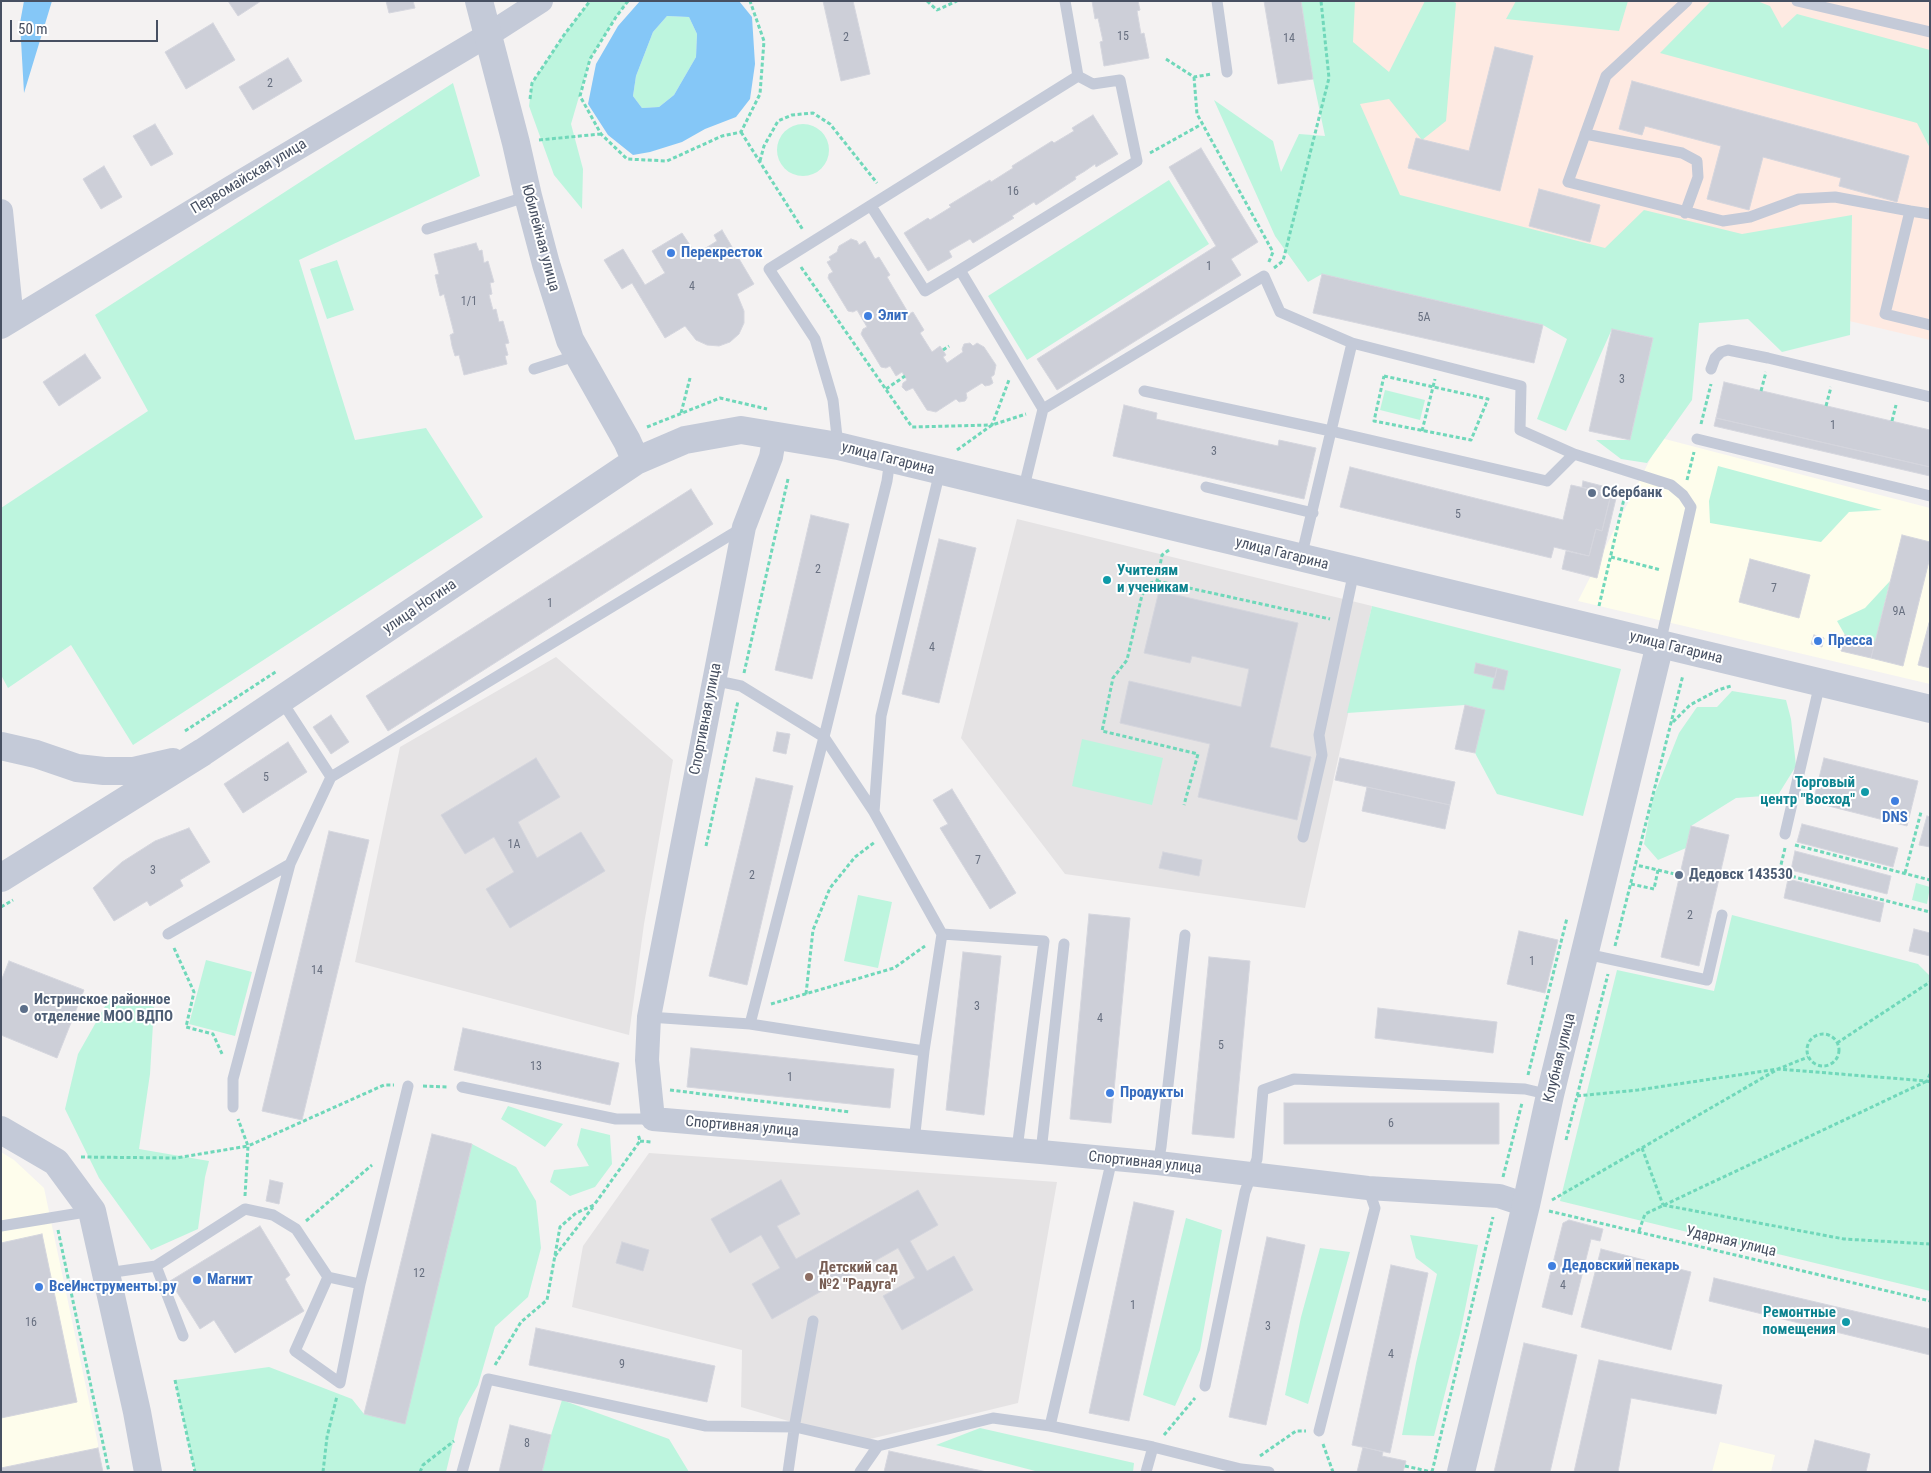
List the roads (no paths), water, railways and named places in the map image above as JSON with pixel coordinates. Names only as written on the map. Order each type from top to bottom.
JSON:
[{"type":"street","name":"Юбилейная улица","points":[[479,1],[488,35],[530,140],[528,196],[546,264],[570,340],[627,441],[636,461]]},
{"type":"street","name":"Первомайская улица","points":[[7,324],[240,182],[488,35],[541,1]]},
{"type":"street","points":[[1,211],[7,324]]},
{"type":"street","name":"улица Гагарина","points":[[636,461],[685,440],[741,430],[775,434],[838,446],[890,460],[947,462],[1023,491],[1930,709]]},
{"type":"street","name":"Спортивная улица","points":[[775,434],[772,456],[744,527],[649,1017],[647,1060],[653,1120],[1112,1158],[1368,1188],[1499,1196],[1541,1205]]},
{"type":"street","name":"улица Ногина","points":[[1,878],[203,752],[636,461]]},
{"type":"street","name":"Клубная улица","points":[[1460,1472],[1541,1205],[1551,1093],[1599,957],[1660,644]]},
{"type":"street","points":[[1,746],[36,754],[77,768],[104,771],[134,771],[203,752]]},
{"type":"street","points":[[1,1130],[56,1162],[92,1211],[137,1412],[148,1472]]},
{"type":"lane","points":[[1065,1],[1078,76]]},
{"type":"lane","points":[[1217,1],[1228,72]]},
{"type":"lane","points":[[1687,1],[1606,76],[1568,182],[1685,213],[1723,221],[1750,217],[1799,199],[1835,197],[1930,214]]},
{"type":"lane","points":[[1797,1],[1930,32]]},
{"type":"lane","points":[[871,206],[925,291],[1137,161],[1120,80],[1094,84],[1078,76]]},
{"type":"lane","points":[[838,446],[833,400],[815,340],[769,269],[1078,76]]},
{"type":"lane","points":[[1585,134],[1682,153],[1697,161],[1698,177],[1685,213]]},
{"type":"lane","points":[[427,229],[528,196]]},
{"type":"lane","points":[[1910,211],[1885,314],[1930,325]]},
{"type":"lane","points":[[960,270],[1039,410],[1023,491]]},
{"type":"lane","points":[[1039,410],[1264,276],[1280,312],[1352,343],[1521,386],[1520,430],[1574,454],[1671,485],[1683,495],[1691,507],[1660,644]]},
{"type":"lane","points":[[1301,558],[1352,343]]},
{"type":"lane","points":[[1711,369],[1715,358],[1721,352],[1728,350],[1778,360],[1930,397]]},
{"type":"lane","points":[[534,369],[578,355]]},
{"type":"lane","points":[[1144,391],[1331,431],[1547,481],[1574,454]]},
{"type":"lane","points":[[1697,439],[1930,496]]},
{"type":"lane","points":[[750,1024],[824,736],[887,481],[890,460]]},
{"type":"lane","points":[[874,812],[881,716],[947,462]]},
{"type":"lane","points":[[1206,487],[1313,512]]},
{"type":"lane","points":[[233,1107],[233,1079],[290,864],[331,778],[744,527]]},
{"type":"lane","points":[[1303,838],[1322,755],[1319,735],[1354,571]]},
{"type":"lane","points":[[713,680],[741,686],[824,736],[874,812],[942,934],[924,1051],[914,1142]]},
{"type":"lane","points":[[1785,834],[1820,683]]},
{"type":"lane","points":[[281,700],[331,778]]},
{"type":"lane","points":[[168,934],[290,864]]},
{"type":"lane","points":[[1599,957],[1707,980],[1722,914]]},
{"type":"lane","points":[[942,934],[1044,941],[1017,1149]]},
{"type":"lane","points":[[1158,1163],[1162,1147],[1185,935]]},
{"type":"lane","points":[[1041,1152],[1064,944]]},
{"type":"lane","points":[[649,1017],[750,1024],[924,1051]]},
{"type":"lane","points":[[1205,1386],[1245,1192],[1257,1159],[1263,1090],[1294,1079],[1551,1093]]},
{"type":"lane","points":[[328,1277],[295,1351],[340,1383],[360,1284],[408,1086]]},
{"type":"lane","points":[[462,1087],[616,1119],[653,1120]]},
{"type":"lane","points":[[1050,1426],[1112,1158]]},
{"type":"lane","points":[[1319,1431],[1375,1208],[1368,1188]]},
{"type":"lane","points":[[107,1273],[156,1266],[245,1209],[272,1215],[296,1229],[328,1277],[360,1284]]},
{"type":"lane","points":[[1,1226],[92,1211]]},
{"type":"lane","points":[[156,1266],[183,1336]]},
{"type":"lane","points":[[788,1472],[813,1321]]},
{"type":"lane","points":[[462,1472],[488,1379],[706,1426],[795,1428],[878,1446],[993,1418],[1050,1426],[1153,1446],[1241,1469],[1269,1472]]},
{"type":"lane","points":[[860,1472],[878,1446]]},
{"type":"lane","points":[[1146,1472],[1153,1446]]},
{"type":"water","points":[[24,1],[52,1],[24,93],[20,23]]},
{"type":"water","points":[[640,1],[739,1],[752,17],[755,64],[750,99],[736,117],[705,129],[682,142],[633,155],[608,135],[588,104],[596,64],[618,26]],"holes":[[[667,16],[689,17],[697,34],[696,57],[674,95],[659,107],[642,108],[633,96],[636,76],[653,32]]]},
{"type":"place","name":"Перекресток","points":[[671,253]]},
{"type":"place","name":"Элит","points":[[868,316]]},
{"type":"place","name":"Сбербанк","points":[[1592,493]]},
{"type":"place","name":"Учителям и ученикам","points":[[1107,580]]},
{"type":"place","name":"Пресса","points":[[1818,641]]},
{"type":"place","name":"Торговый центр \"Восход\"","points":[[1865,792]]},
{"type":"place","name":"DNS","points":[[1895,801]]},
{"type":"place","name":"Дедовск 143530","points":[[1679,875]]},
{"type":"place","name":"Истринское районное отделение МОО ВДПО","points":[[24,1009]]},
{"type":"place","name":"Продукты","points":[[1110,1093]]},
{"type":"place","name":"Дедовский пекарь","points":[[1552,1266]]},
{"type":"place","name":"Детский сад №2 \"Радуга\"","points":[[809,1277]]},
{"type":"place","name":"Магнит","points":[[197,1280]]},
{"type":"place","name":"ВсеИнструменты.ру","points":[[39,1287]]},
{"type":"place","name":"Ремонтные помещения","points":[[1846,1322]]}]
